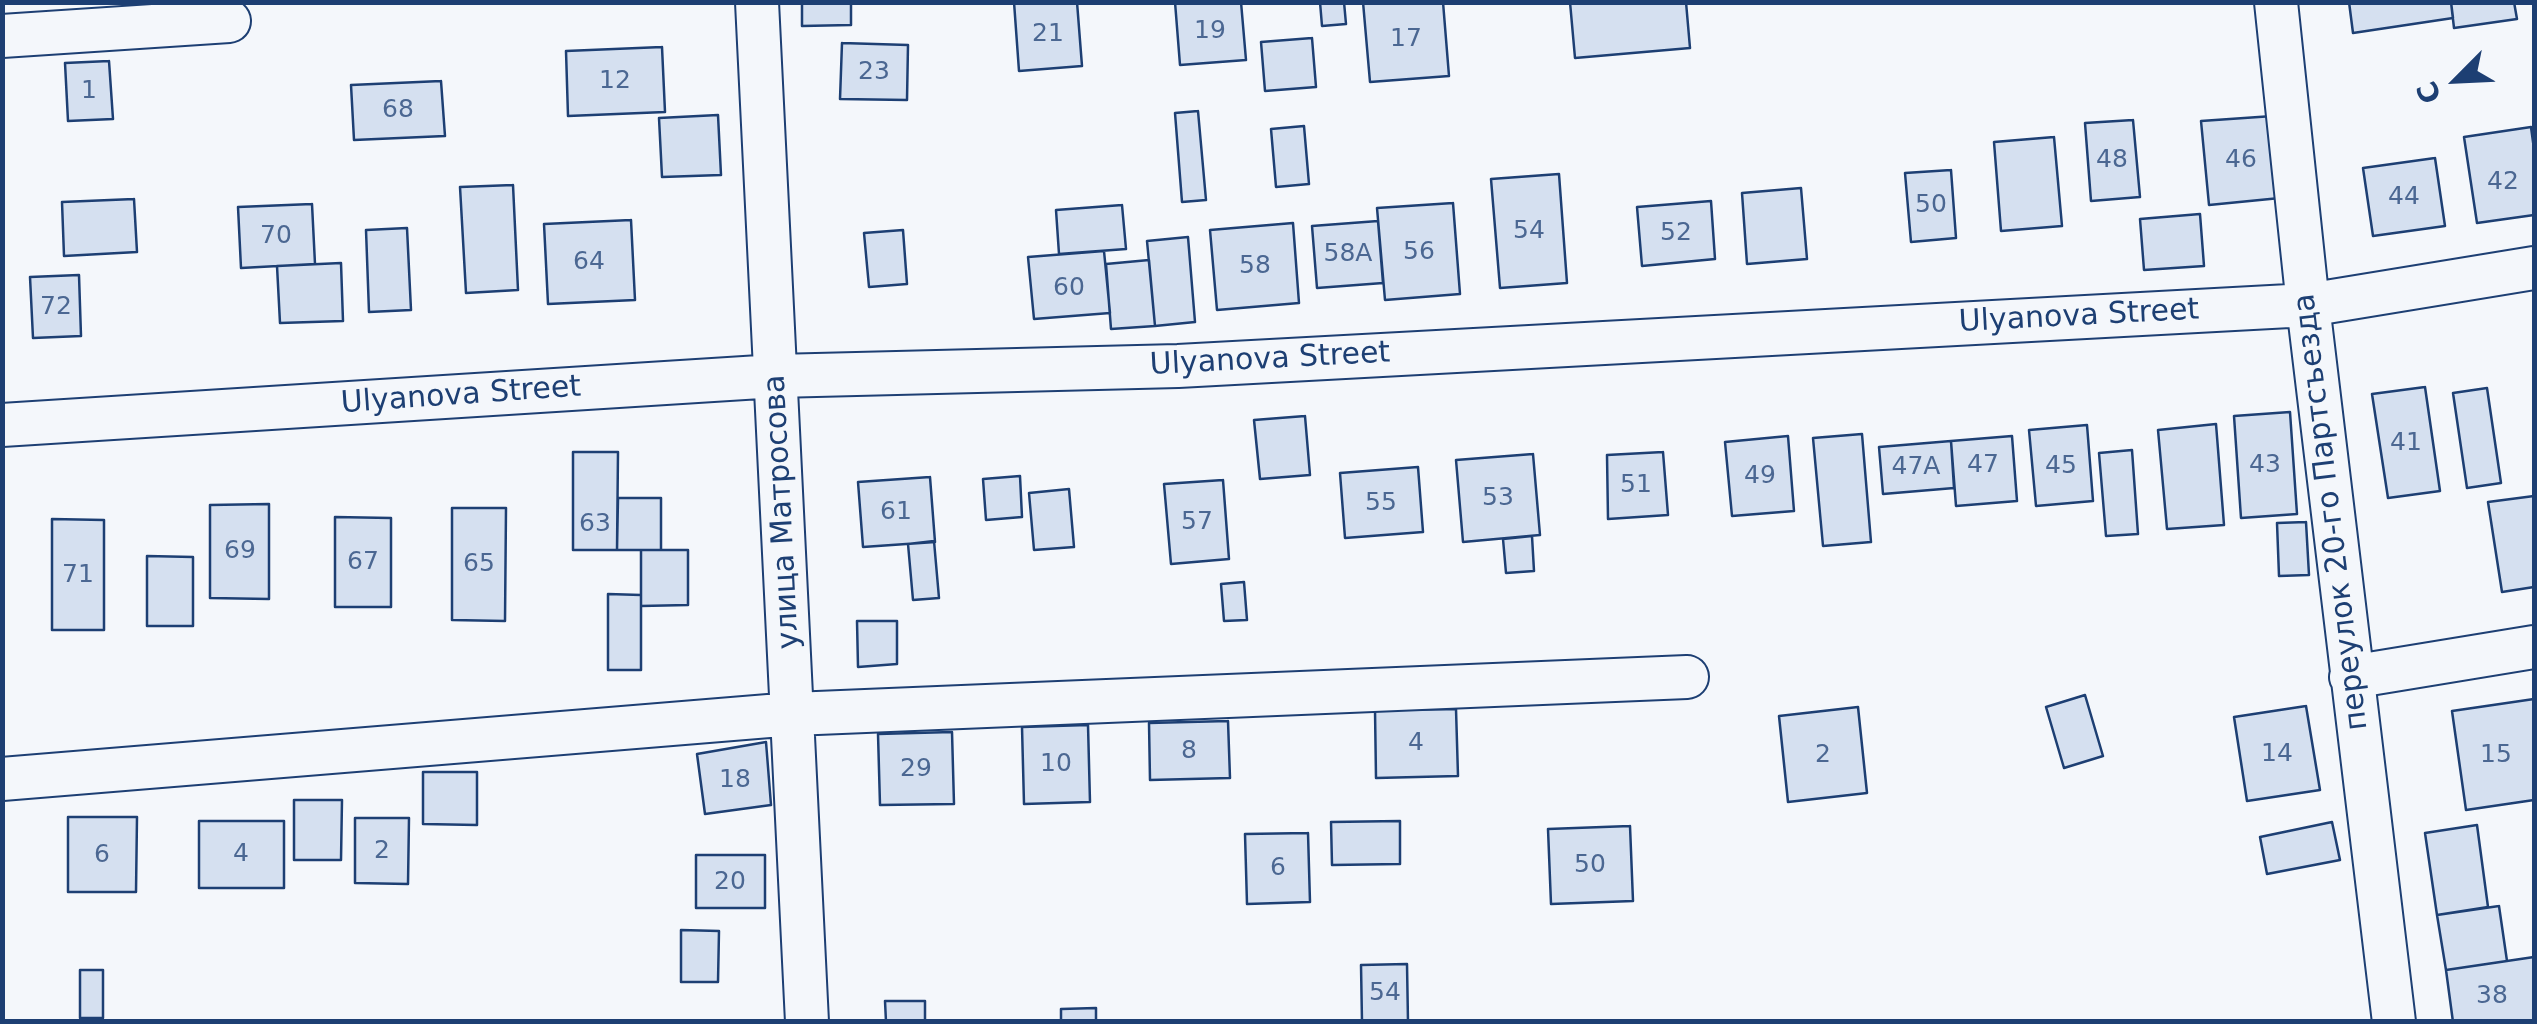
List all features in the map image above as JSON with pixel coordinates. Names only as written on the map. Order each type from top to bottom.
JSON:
[{"type":"street","name":"улица Матросова","points":[[757,2],[807,1022]]},
{"type":"street","name":"переулок 20-го Партсъезда","points":[[2276,2],[2351,677],[2394,1022]]},
{"type":"street","points":[[2,36],[230,21]]},
{"type":"street","name":"Ulyanova Street","points":[[2,425],[776,376],[1178,366],[2308,305],[2534,268]]},
{"type":"street","points":[[2351,677],[2534,646]]},
{"type":"street","points":[[2,778],[793,714],[1687,677]]},
{"type":"building","points":[[802,2],[851,2],[851,25],[802,26]]},
{"type":"building","points":[[1014,2],[1077,2],[1082,66],[1019,71]]},
{"type":"building","points":[[1175,2],[1241,2],[1246,60],[1180,65]]},
{"type":"building","points":[[1320,2],[1344,2],[1346,24],[1322,26]]},
{"type":"building","points":[[1363,2],[1443,2],[1449,76],[1370,82]]},
{"type":"building","points":[[1570,2],[1686,2],[1690,48],[1575,58]]},
{"type":"building","points":[[2349,2],[2451,2],[2453,18],[2353,33]]},
{"type":"building","points":[[2451,2],[2514,2],[2517,19],[2454,28]]},
{"type":"building","points":[[1312,38],[1316,87],[1265,91],[1261,42]]},
{"type":"building","points":[[842,43],[908,45],[907,100],[840,99]]},
{"type":"building","points":[[662,47],[665,112],[568,116],[566,51]]},
{"type":"building","points":[[109,61],[113,119],[68,121],[65,63]]},
{"type":"building","points":[[441,81],[445,136],[354,140],[351,85]]},
{"type":"building","points":[[1198,111],[1206,200],[1182,202],[1175,113]]},
{"type":"building","points":[[718,115],[721,175],[662,177],[659,118]]},
{"type":"building","points":[[2273,116],[2280,198],[2209,205],[2201,121]]},
{"type":"building","points":[[2133,120],[2140,197],[2091,201],[2085,123]]},
{"type":"building","points":[[1304,126],[1309,184],[1276,187],[1271,129]]},
{"type":"building","points":[[2531,127],[2534,215],[2477,223],[2464,137]]},
{"type":"building","points":[[2054,137],[2062,226],[2001,231],[1994,142]]},
{"type":"building","points":[[2435,158],[2445,226],[2373,236],[2363,168]]},
{"type":"building","points":[[1951,170],[1956,238],[1911,242],[1905,173]]},
{"type":"building","points":[[1559,174],[1567,283],[1500,288],[1491,179]]},
{"type":"building","points":[[513,185],[518,290],[466,293],[460,187]]},
{"type":"building","points":[[1801,188],[1807,259],[1747,264],[1742,193]]},
{"type":"building","points":[[134,199],[137,252],[64,256],[62,202]]},
{"type":"building","points":[[1711,201],[1715,259],[1642,266],[1637,207]]},
{"type":"building","points":[[1453,203],[1460,294],[1385,300],[1377,208]]},
{"type":"building","points":[[312,204],[315,264],[241,268],[238,207]]},
{"type":"building","points":[[1122,205],[1126,249],[1059,254],[1056,210]]},
{"type":"building","points":[[2200,214],[2204,266],[2144,270],[2140,219]]},
{"type":"building","points":[[631,220],[635,300],[548,304],[544,224]]},
{"type":"building","points":[[1378,221],[1383,283],[1317,288],[1312,226]]},
{"type":"building","points":[[1293,223],[1299,303],[1217,310],[1210,230]]},
{"type":"building","points":[[407,228],[411,310],[369,312],[366,230]]},
{"type":"building","points":[[903,230],[907,284],[869,287],[864,233]]},
{"type":"building","points":[[1188,237],[1195,322],[1155,326],[1147,241]]},
{"type":"building","points":[[1104,251],[1110,313],[1034,319],[1028,257]]},
{"type":"building","points":[[1149,260],[1155,326],[1111,329],[1106,264]]},
{"type":"building","points":[[341,263],[343,321],[280,323],[277,266]]},
{"type":"building","points":[[79,275],[81,336],[33,338],[30,277]]},
{"type":"building","points":[[2425,387],[2440,491],[2388,498],[2372,394]]},
{"type":"building","points":[[2487,388],[2501,483],[2467,488],[2453,393]]},
{"type":"building","points":[[2290,412],[2297,514],[2241,518],[2234,416]]},
{"type":"building","points":[[1305,416],[1310,475],[1260,479],[1254,420]]},
{"type":"building","points":[[2216,424],[2224,525],[2167,529],[2158,430]]},
{"type":"building","points":[[2087,425],[2093,501],[2036,506],[2029,430]]},
{"type":"building","points":[[1862,434],[1871,542],[1823,546],[1813,438]]},
{"type":"building","points":[[1788,436],[1794,511],[1732,516],[1725,442]]},
{"type":"building","points":[[2012,436],[2017,501],[1956,506],[1951,441]]},
{"type":"building","points":[[1951,441],[1954,488],[1883,494],[1879,447]]},
{"type":"building","points":[[2132,450],[2138,534],[2106,536],[2099,453]]},
{"type":"building","points":[[573,452],[618,452],[617,550],[573,550]]},
{"type":"building","points":[[1663,452],[1668,515],[1608,519],[1607,455]]},
{"type":"building","points":[[1533,454],[1540,535],[1463,542],[1456,460]]},
{"type":"building","points":[[1418,467],[1423,532],[1345,538],[1340,473]]},
{"type":"building","points":[[1020,476],[1022,517],[986,520],[983,479]]},
{"type":"building","points":[[930,477],[935,542],[863,547],[858,482]]},
{"type":"building","points":[[1223,480],[1229,559],[1171,564],[1164,484]]},
{"type":"building","points":[[1069,489],[1074,547],[1034,550],[1029,493]]},
{"type":"building","points":[[2534,496],[2534,587],[2502,592],[2488,502]]},
{"type":"building","points":[[618,498],[661,498],[661,550],[617,550]]},
{"type":"building","points":[[269,504],[269,599],[210,598],[210,505]]},
{"type":"building","points":[[452,508],[506,508],[505,621],[452,620]]},
{"type":"building","points":[[335,517],[391,518],[391,607],[335,607]]},
{"type":"building","points":[[52,519],[104,520],[104,630],[52,630]]},
{"type":"building","points":[[2306,522],[2309,575],[2279,576],[2277,523]]},
{"type":"building","points":[[1532,536],[1534,571],[1506,573],[1503,539]]},
{"type":"building","points":[[934,541],[939,598],[913,600],[908,544]]},
{"type":"building","points":[[641,550],[688,550],[688,605],[641,606]]},
{"type":"building","points":[[147,556],[193,557],[193,626],[147,626]]},
{"type":"building","points":[[1244,582],[1247,620],[1224,621],[1221,584]]},
{"type":"building","points":[[608,594],[641,595],[641,670],[608,670]]},
{"type":"building","points":[[857,621],[897,621],[897,664],[858,667]]},
{"type":"building","points":[[2085,695],[2103,756],[2064,768],[2046,707]]},
{"type":"building","points":[[2534,699],[2534,800],[2466,810],[2452,711]]},
{"type":"building","points":[[2306,706],[2320,790],[2247,801],[2234,717]]},
{"type":"building","points":[[1858,707],[1867,793],[1788,802],[1779,716]]},
{"type":"building","points":[[1456,709],[1458,776],[1376,778],[1375,710]]},
{"type":"building","points":[[1228,721],[1230,778],[1150,780],[1149,723]]},
{"type":"building","points":[[1088,725],[1090,802],[1024,804],[1022,727]]},
{"type":"building","points":[[952,732],[954,804],[880,805],[878,734]]},
{"type":"building","points":[[766,742],[771,805],[705,814],[697,754]]},
{"type":"building","points":[[423,772],[477,772],[477,825],[423,824]]},
{"type":"building","points":[[294,800],[342,800],[341,860],[294,860]]},
{"type":"building","points":[[68,817],[137,817],[136,892],[68,892]]},
{"type":"building","points":[[355,818],[409,818],[408,884],[355,883]]},
{"type":"building","points":[[199,821],[284,821],[284,888],[199,888]]},
{"type":"building","points":[[1400,821],[1400,864],[1332,865],[1331,822]]},
{"type":"building","points":[[2332,822],[2340,860],[2267,874],[2260,837]]},
{"type":"building","points":[[2477,825],[2488,907],[2437,915],[2425,833]]},
{"type":"building","points":[[1630,826],[1633,901],[1551,904],[1548,829]]},
{"type":"building","points":[[1308,833],[1310,902],[1247,904],[1245,834]]},
{"type":"building","points":[[696,855],[765,855],[765,908],[696,908]]},
{"type":"building","points":[[2499,906],[2507,961],[2446,970],[2437,915]]},
{"type":"building","points":[[681,930],[719,931],[718,982],[681,982]]},
{"type":"building","points":[[2534,957],[2534,1022],[2453,1022],[2446,970]]},
{"type":"building","points":[[1407,964],[1408,1022],[1362,1022],[1361,965]]},
{"type":"building","points":[[80,970],[103,970],[103,1018],[80,1018]]},
{"type":"building","points":[[885,1001],[925,1001],[925,1022],[886,1022]]},
{"type":"building","points":[[1096,1008],[1096,1022],[1061,1022],[1061,1009]]}]
